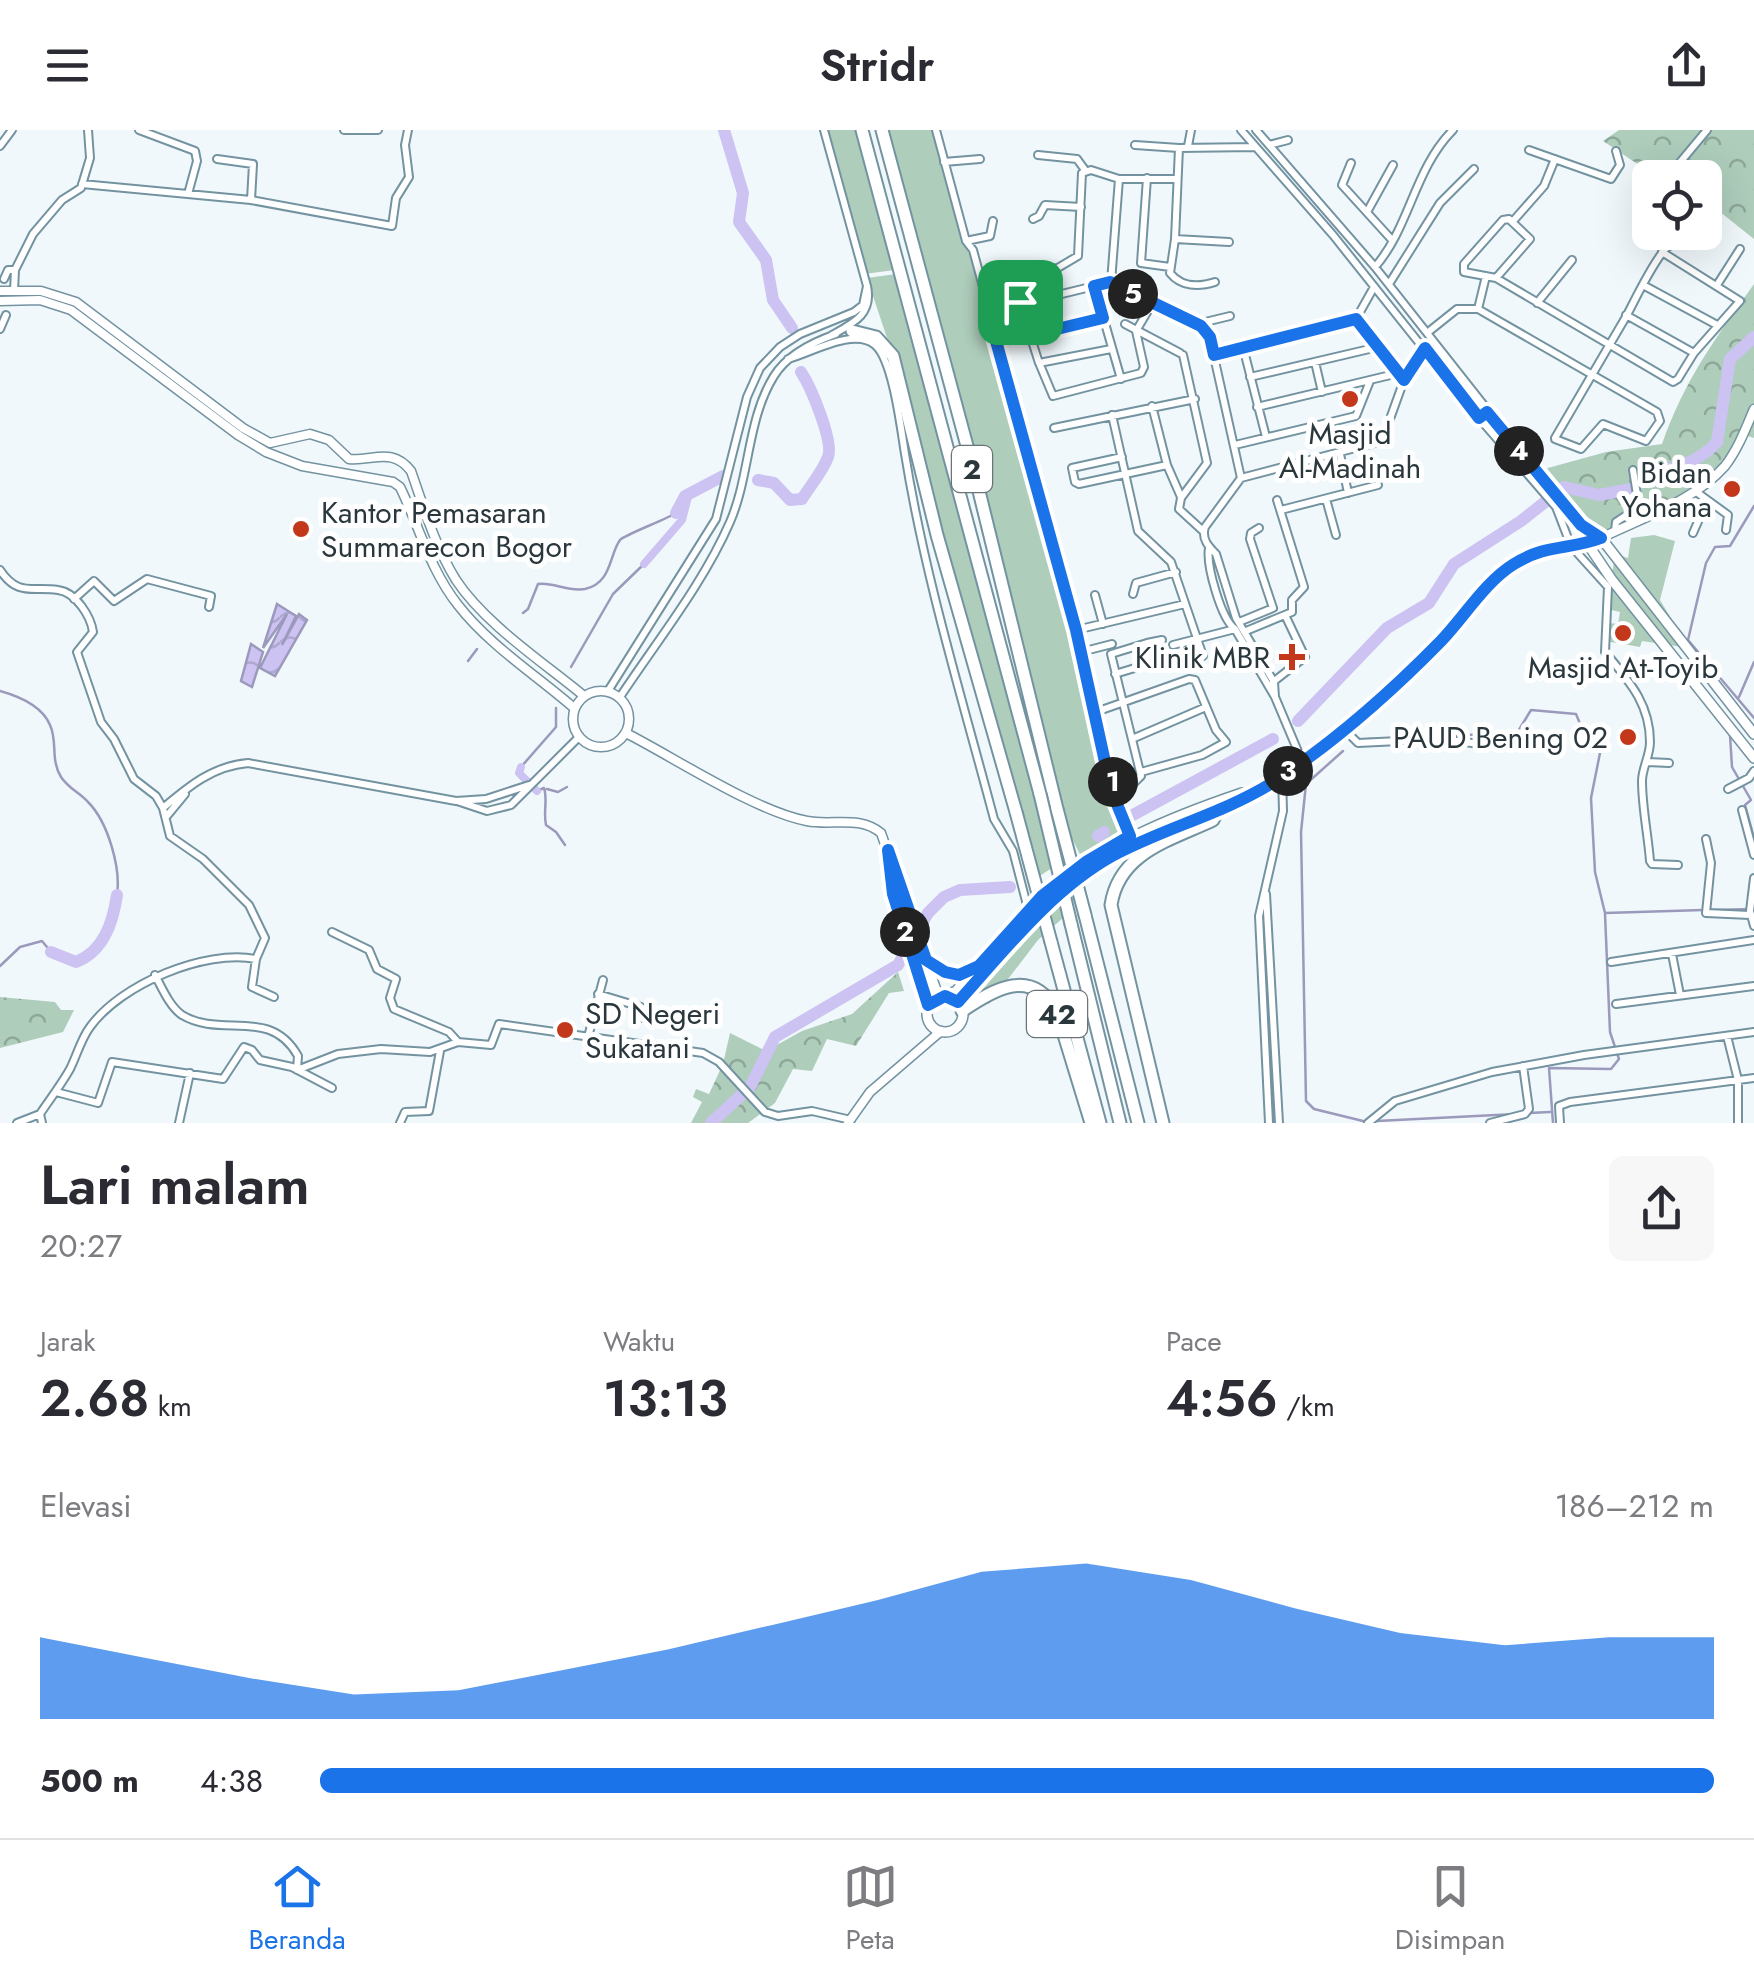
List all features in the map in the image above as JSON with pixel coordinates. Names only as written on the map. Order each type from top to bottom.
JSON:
[{"type":"highway","name":"2","points":[[862,130],[1040,794],[1120,1123]]},
{"type":"highway","name":"2","points":[[882,130],[1138,1123]]},
{"type":"highway","name":"42","points":[[852,331],[876,337],[892,356],[937,535],[1100,1123]]},
{"type":"highway","points":[[1162,1123],[1112,905],[1113,894],[1122,872],[1138,857],[1213,820],[1215,807]]},
{"type":"highway","name":"42","points":[[960,1007],[1008,986],[1034,989],[1050,999],[1091,1123]]},
{"type":"main road","points":[[1215,807],[1128,833],[1086,862],[1028,909],[956,991],[928,1005],[929,1022],[941,1031],[957,1026],[960,1007],[1050,903],[1108,859],[1271,783],[1299,757],[1343,728],[1432,650],[1510,566],[1541,549],[1601,538],[1754,734]]},
{"type":"main road","points":[[1587,543],[1610,584],[1754,758]]},
{"type":"main road","points":[[925,956],[952,974],[966,973],[979,966]]},
{"type":"main road","points":[[942,997],[960,1007]]},
{"type":"street","points":[[0,146],[12,130]]},
{"type":"street","points":[[14,290],[16,270],[33,234],[62,200],[79,192],[90,158],[88,130]]},
{"type":"street","points":[[138,130],[195,151],[188,194]]},
{"type":"street","points":[[344,130],[378,130]]},
{"type":"street","points":[[82,184],[251,200],[392,226],[396,198],[410,177],[408,130]]},
{"type":"street","points":[[620,697],[723,538],[737,506],[765,394],[775,374],[788,359],[857,321],[870,300],[824,130]]},
{"type":"street","points":[[936,130],[966,241],[973,250],[1082,652],[1105,762],[1128,833]]},
{"type":"street","points":[[1191,130],[1176,179],[1175,239],[1170,267],[1173,278],[1192,285],[1215,282]]},
{"type":"street","points":[[1241,130],[1333,235],[1479,418],[1545,488]]},
{"type":"street","points":[[1256,130],[1375,267],[1559,505],[1601,538],[1694,490],[1727,463],[1754,409]]},
{"type":"street","points":[[1375,267],[1392,240],[1420,176],[1453,130]]},
{"type":"street","points":[[1682,160],[1706,130]]},
{"type":"street","points":[[1269,144],[1288,140]]},
{"type":"street","points":[[1135,145],[1256,148]]},
{"type":"street","points":[[1529,150],[1613,178],[1620,165],[1616,152]]},
{"type":"street","points":[[1038,155],[1077,159],[1085,170],[1118,179],[1176,179]]},
{"type":"street","points":[[217,159],[253,164],[251,200]]},
{"type":"street","points":[[944,162],[980,159]]},
{"type":"street","points":[[1427,333],[1457,309],[1478,309],[1592,374],[1658,413],[1660,422],[1648,440],[1641,441],[1603,424],[1581,449],[1556,442],[1555,438],[1592,374],[1610,344],[1662,252],[1740,301],[1673,382],[1610,344],[1496,278],[1465,273],[1464,264],[1503,220],[1514,220],[1544,186],[1555,159]]},
{"type":"street","points":[[1351,163],[1342,184],[1392,240]]},
{"type":"street","points":[[1366,212],[1393,165]]},
{"type":"street","points":[[1388,284],[1440,203],[1474,169]]},
{"type":"street","points":[[1085,170],[1078,256],[1056,269],[1039,266],[1012,272],[1053,396],[1143,370],[1136,332],[1152,304]]},
{"type":"street","points":[[1147,178],[1141,262],[1170,267]]},
{"type":"street","points":[[1110,282],[1118,179]]},
{"type":"street","points":[[1032,218],[1039,216],[1045,205],[1081,207]]},
{"type":"street","points":[[1496,278],[1530,239],[1514,220]]},
{"type":"street","points":[[966,241],[990,236],[993,221]]},
{"type":"street","points":[[1333,235],[1342,228]]},
{"type":"street","points":[[1175,239],[1229,242]]},
{"type":"street","points":[[1716,285],[1740,249]]},
{"type":"street","points":[[1537,303],[1572,260]]},
{"type":"street","points":[[4,279],[8,270],[16,270]]},
{"type":"street","points":[[1478,309],[1486,276]]},
{"type":"street","points":[[988,312],[1110,282],[1196,324],[1209,334],[1242,478]]},
{"type":"street","points":[[1643,285],[1717,326]]},
{"type":"street","points":[[608,691],[708,534],[721,505],[747,397],[760,368],[780,347],[800,334],[854,312],[863,304],[867,286]]},
{"type":"street","points":[[1094,286],[1121,379]]},
{"type":"street","points":[[1214,355],[1356,319],[1374,287]]},
{"type":"street","points":[[0,292],[41,291],[76,302],[268,448]]},
{"type":"street","points":[[0,301],[40,300],[71,310],[238,435],[302,466],[385,479],[400,487],[421,539],[456,604],[574,708]]},
{"type":"street","points":[[0,329],[6,315]]},
{"type":"street","points":[[1626,315],[1694,353]]},
{"type":"street","points":[[1196,324],[1230,316]]},
{"type":"street","points":[[1032,335],[1103,318]]},
{"type":"street","points":[[1356,319],[1402,377]]},
{"type":"street","points":[[1126,324],[1182,354],[1206,465],[1181,498]]},
{"type":"street","points":[[832,335],[852,331]]},
{"type":"street","points":[[788,359],[854,338],[870,341],[883,355],[900,418],[921,542],[994,819],[1013,851],[1028,909]]},
{"type":"street","points":[[1243,347],[1266,437]]},
{"type":"street","points":[[1250,377],[1378,347]]},
{"type":"street","points":[[1204,532],[1242,478],[1384,440],[1402,377],[1425,348]]},
{"type":"street","points":[[1040,363],[1111,349]]},
{"type":"street","points":[[1315,362],[1322,392]]},
{"type":"street","points":[[1257,407],[1402,377]]},
{"type":"street","points":[[1236,445],[1356,416],[1370,381]]},
{"type":"street","points":[[1054,428],[1195,400]]},
{"type":"street","points":[[1152,406],[1167,464],[1181,498],[1181,512],[1204,532],[1208,561],[1226,620],[1241,627],[1271,683],[1299,757]]},
{"type":"street","points":[[1479,418],[1487,412]]},
{"type":"street","points":[[1112,414],[1138,531],[1172,562],[1203,656]]},
{"type":"street","points":[[740,426],[756,429]]},
{"type":"street","points":[[268,448],[310,434],[329,440],[344,457],[356,460],[391,455],[405,462],[432,533],[456,580],[488,615],[584,696]]},
{"type":"street","points":[[1340,454],[1348,494]]},
{"type":"street","points":[[336,474],[344,457]]},
{"type":"street","points":[[1122,457],[1071,470],[1078,484],[1167,464]]},
{"type":"street","points":[[1615,531],[1616,522],[1639,508],[1633,470]]},
{"type":"street","points":[[1281,510],[1378,485]]},
{"type":"street","points":[[1694,490],[1728,515],[1726,530]]},
{"type":"street","points":[[1326,499],[1336,535]]},
{"type":"street","points":[[1173,645],[1292,612],[1292,600],[1304,587],[1277,500]]},
{"type":"street","points":[[1694,533],[1707,501]]},
{"type":"street","points":[[1559,505],[1571,546],[1610,584],[1605,652],[1631,682],[1644,706],[1650,741],[1642,785],[1651,863],[1678,865]]},
{"type":"street","points":[[1241,627],[1273,608],[1250,539],[1251,533],[1259,528]]},
{"type":"street","points":[[0,570],[8,582],[30,592],[60,590],[74,598],[93,628],[77,652],[96,712],[134,779],[156,796],[170,836],[202,859],[254,912],[265,938],[256,958],[252,987],[274,996]]},
{"type":"street","points":[[1133,594],[1136,583],[1176,572]]},
{"type":"street","points":[[74,598],[94,581],[114,601],[147,579],[211,596],[208,607]]},
{"type":"street","points":[[1095,595],[1103,624]]},
{"type":"street","points":[[1076,630],[1185,604]]},
{"type":"street","points":[[1271,683],[1305,658],[1285,615]]},
{"type":"street","points":[[1114,789],[1140,780],[1140,772],[1112,652],[1162,640]]},
{"type":"street","points":[[1115,674],[1148,664],[1147,643]]},
{"type":"street","points":[[1082,652],[1112,644]]},
{"type":"street","points":[[1093,713],[1192,678],[1196,680],[1226,742],[1202,755],[1140,772]]},
{"type":"street","points":[[600,690],[620,697],[630,715],[626,733],[608,746],[592,746],[579,737],[573,724],[574,708],[584,696],[600,690]]},
{"type":"street","points":[[1132,739],[1206,707]]},
{"type":"street","points":[[1343,728],[1358,744],[1440,739],[1488,745],[1512,741]]},
{"type":"street","points":[[626,733],[783,815],[821,823],[858,821],[881,832],[942,997]]},
{"type":"street","points":[[456,801],[472,809],[502,809],[524,794],[579,737]]},
{"type":"street","points":[[1648,762],[1669,763]]},
{"type":"street","points":[[163,808],[196,781],[227,764],[248,763],[456,801],[486,799],[529,785]]},
{"type":"street","points":[[1728,789],[1752,774]]},
{"type":"street","points":[[1269,1123],[1259,928],[1261,904],[1284,810],[1282,775]]},
{"type":"street","points":[[166,817],[196,781]]},
{"type":"street","points":[[499,795],[502,809]]},
{"type":"street","points":[[1742,810],[1754,855]]},
{"type":"street","points":[[1706,838],[1711,863],[1708,914],[1751,911]]},
{"type":"street","points":[[888,850],[893,894],[928,1005]]},
{"type":"street","points":[[1754,878],[1754,926]]},
{"type":"street","points":[[1266,893],[1279,1123]]},
{"type":"street","points":[[332,932],[372,952],[377,969],[396,979],[390,998],[394,1009],[449,1032],[458,1042]]},
{"type":"street","points":[[1611,962],[1754,940]]},
{"type":"street","points":[[1672,954],[1680,995]]},
{"type":"street","points":[[17,1123],[40,1114],[56,1092],[90,1026],[126,995],[155,975],[227,956],[256,958]]},
{"type":"street","points":[[155,975],[185,1017],[224,1026],[262,1026],[280,1035],[298,1056],[298,1070]]},
{"type":"street","points":[[588,1037],[604,980]]},
{"type":"street","points":[[1616,1004],[1754,986]]},
{"type":"street","points":[[598,994],[634,1003],[641,1008],[643,1018]]},
{"type":"street","points":[[298,1070],[338,1054],[381,1049],[440,1051],[458,1042],[492,1045],[500,1024],[703,1053],[732,1074],[751,1098],[772,1114],[812,1111],[850,1121],[870,1092],[941,1031]]},
{"type":"street","points":[[1368,1123],[1395,1101],[1424,1090],[1523,1066],[1754,1032]]},
{"type":"street","points":[[1727,1036],[1738,1080],[1736,1123]]},
{"type":"street","points":[[56,1092],[98,1103],[112,1062],[226,1079],[244,1047],[260,1060],[298,1070],[332,1088]]},
{"type":"street","points":[[400,1123],[405,1112],[429,1111],[440,1051]]},
{"type":"street","points":[[1490,1123],[1529,1110],[1523,1066]]},
{"type":"street","points":[[179,1123],[190,1073]]},
{"type":"street","points":[[1560,1123],[1560,1106],[1570,1102],[1754,1078]]},
{"type":"street","points":[[40,1114],[42,1123]]},
{"type":"green space","points":[[825,130],[861,130],[895,270],[864,274]]},
{"type":"green space","points":[[882,130],[937,130],[966,241],[973,250],[1081,652],[1103,750],[1133,845],[1089,872],[1057,809]]},
{"type":"green space","points":[[1619,130],[1754,130],[1754,239],[1722,214],[1722,160],[1632,160],[1603,141]]},
{"type":"green space","points":[[896,274],[1058,864],[1035,879],[893,356],[867,278]]},
{"type":"green space","points":[[1754,284],[1754,438],[1748,436],[1718,472],[1664,508],[1582,544],[1561,503],[1537,471],[1606,452],[1662,444],[1691,379]]},
{"type":"green space","points":[[1654,535],[1675,541],[1660,600],[1689,648],[1642,641],[1640,647],[1605,641],[1608,623],[1618,624],[1620,612],[1607,609],[1615,554],[1628,558],[1631,538]]},
{"type":"green space","points":[[1059,898],[1064,917],[1038,940],[989,1004],[975,999],[1027,922]]},
{"type":"green space","points":[[898,972],[904,991],[889,993],[856,1046],[827,1039],[812,1071],[793,1069],[775,1103],[748,1123],[691,1123],[702,1102],[693,1097],[696,1089],[709,1094],[723,1064],[730,1033],[766,1051],[802,1031],[852,1014]]},
{"type":"green space","points":[[0,997],[55,1002],[61,1010],[74,1010],[63,1032],[0,1048]]},
{"type":"water","points":[[277,604],[296,616],[282,645],[299,614],[307,620],[275,676],[260,668],[287,614],[263,648]]},
{"type":"water","points":[[251,644],[263,652],[252,687],[241,681]]},
{"type":"waterway","points":[[724,130],[743,193],[739,222],[766,260],[773,300],[792,328]]},
{"type":"waterway","points":[[1639,484],[1697,458],[1717,442],[1730,359],[1754,337]]},
{"type":"waterway","points":[[758,480],[774,483],[790,500],[802,499],[828,457],[825,427],[801,372]]},
{"type":"waterway","points":[[676,513],[685,496],[723,476]]},
{"type":"waterway","points":[[1298,721],[1387,628],[1429,603],[1454,564],[1521,521],[1564,487],[1599,495],[1631,489]]},
{"type":"waterway","points":[[644,564],[682,520],[689,493]]},
{"type":"waterway","points":[[1754,506],[1730,546],[1715,547],[1706,563],[1688,640],[1754,718]]},
{"type":"waterway","points":[[523,613],[538,584],[578,590],[594,586],[605,575],[620,540],[676,513]]},
{"type":"waterway","points":[[571,667],[613,594],[644,564]]},
{"type":"waterway","points":[[468,661],[477,649]]},
{"type":"waterway","points":[[1739,697],[1754,662]]},
{"type":"waterway","points":[[0,691],[29,703],[46,718],[61,777],[95,811],[107,833],[117,872],[117,895]]},
{"type":"waterway","points":[[521,767],[556,727],[556,708]]},
{"type":"waterway","points":[[1437,736],[1517,733],[1531,710],[1576,714],[1586,738],[1602,743],[1591,798],[1595,872],[1605,913],[1703,910]]},
{"type":"waterway","points":[[1730,735],[1732,767],[1751,800],[1745,805],[1754,838]]},
{"type":"waterway","points":[[1367,739],[1429,737]]},
{"type":"waterway","points":[[1131,816],[1273,739]]},
{"type":"waterway","points":[[1343,751],[1306,784],[1301,832],[1306,1101],[1314,1109],[1363,1121]]},
{"type":"waterway","points":[[521,767],[519,773],[537,791]]},
{"type":"waterway","points":[[547,789],[558,792],[567,787]]},
{"type":"waterway","points":[[537,791],[544,788],[546,825],[565,845]]},
{"type":"waterway","points":[[1098,836],[1104,832]]},
{"type":"waterway","points":[[711,1123],[750,1087],[775,1037],[898,965],[928,913],[944,897],[960,890],[1010,887]]},
{"type":"waterway","points":[[51,952],[76,962],[94,951],[110,925],[117,895]]},
{"type":"waterway","points":[[1711,910],[1754,909]]},
{"type":"waterway","points":[[1553,1123],[1549,1068],[1611,1069],[1619,1059],[1610,1032],[1605,914]]},
{"type":"waterway","points":[[0,966],[20,947],[42,941],[51,952]]},
{"type":"waterway","points":[[1529,1113],[1550,1112]]},
{"type":"waterway","points":[[1377,1121],[1516,1114]]},
{"type":"place","name":"Masjid Al-Madinah","points":[[1350,399]]},
{"type":"place","name":"Bidan Yohana","points":[[1732,489]]},
{"type":"place","name":"Kantor Pemasaran Summarecon Bogor","points":[[301,529]]},
{"type":"place","name":"Masjid At-Toyib","points":[[1623,633]]},
{"type":"place","name":"Klinik MBR","points":[[1292,657]]},
{"type":"place","name":"PAUD Bening 02","points":[[1628,737]]},
{"type":"place","name":"SD Negeri Sukatani","points":[[565,1030]]},
{"type":"route","points":[[1110,282],[1201,326],[1210,337],[1214,355],[1356,319],[1404,380],[1425,348],[1479,418],[1487,412],[1561,503],[1581,525],[1601,538],[1541,549],[1510,566],[1415,666],[1302,761],[1271,783],[1217,811],[1108,859],[1050,903],[958,1002],[945,996],[928,1005],[893,894],[888,850],[926,960],[945,972],[959,975],[979,966],[1042,896],[1104,849],[1130,836],[1112,792],[1115,787],[1093,713],[1082,652],[988,312],[1020,302],[1032,335],[1103,318],[1094,286],[1110,282]]}]
